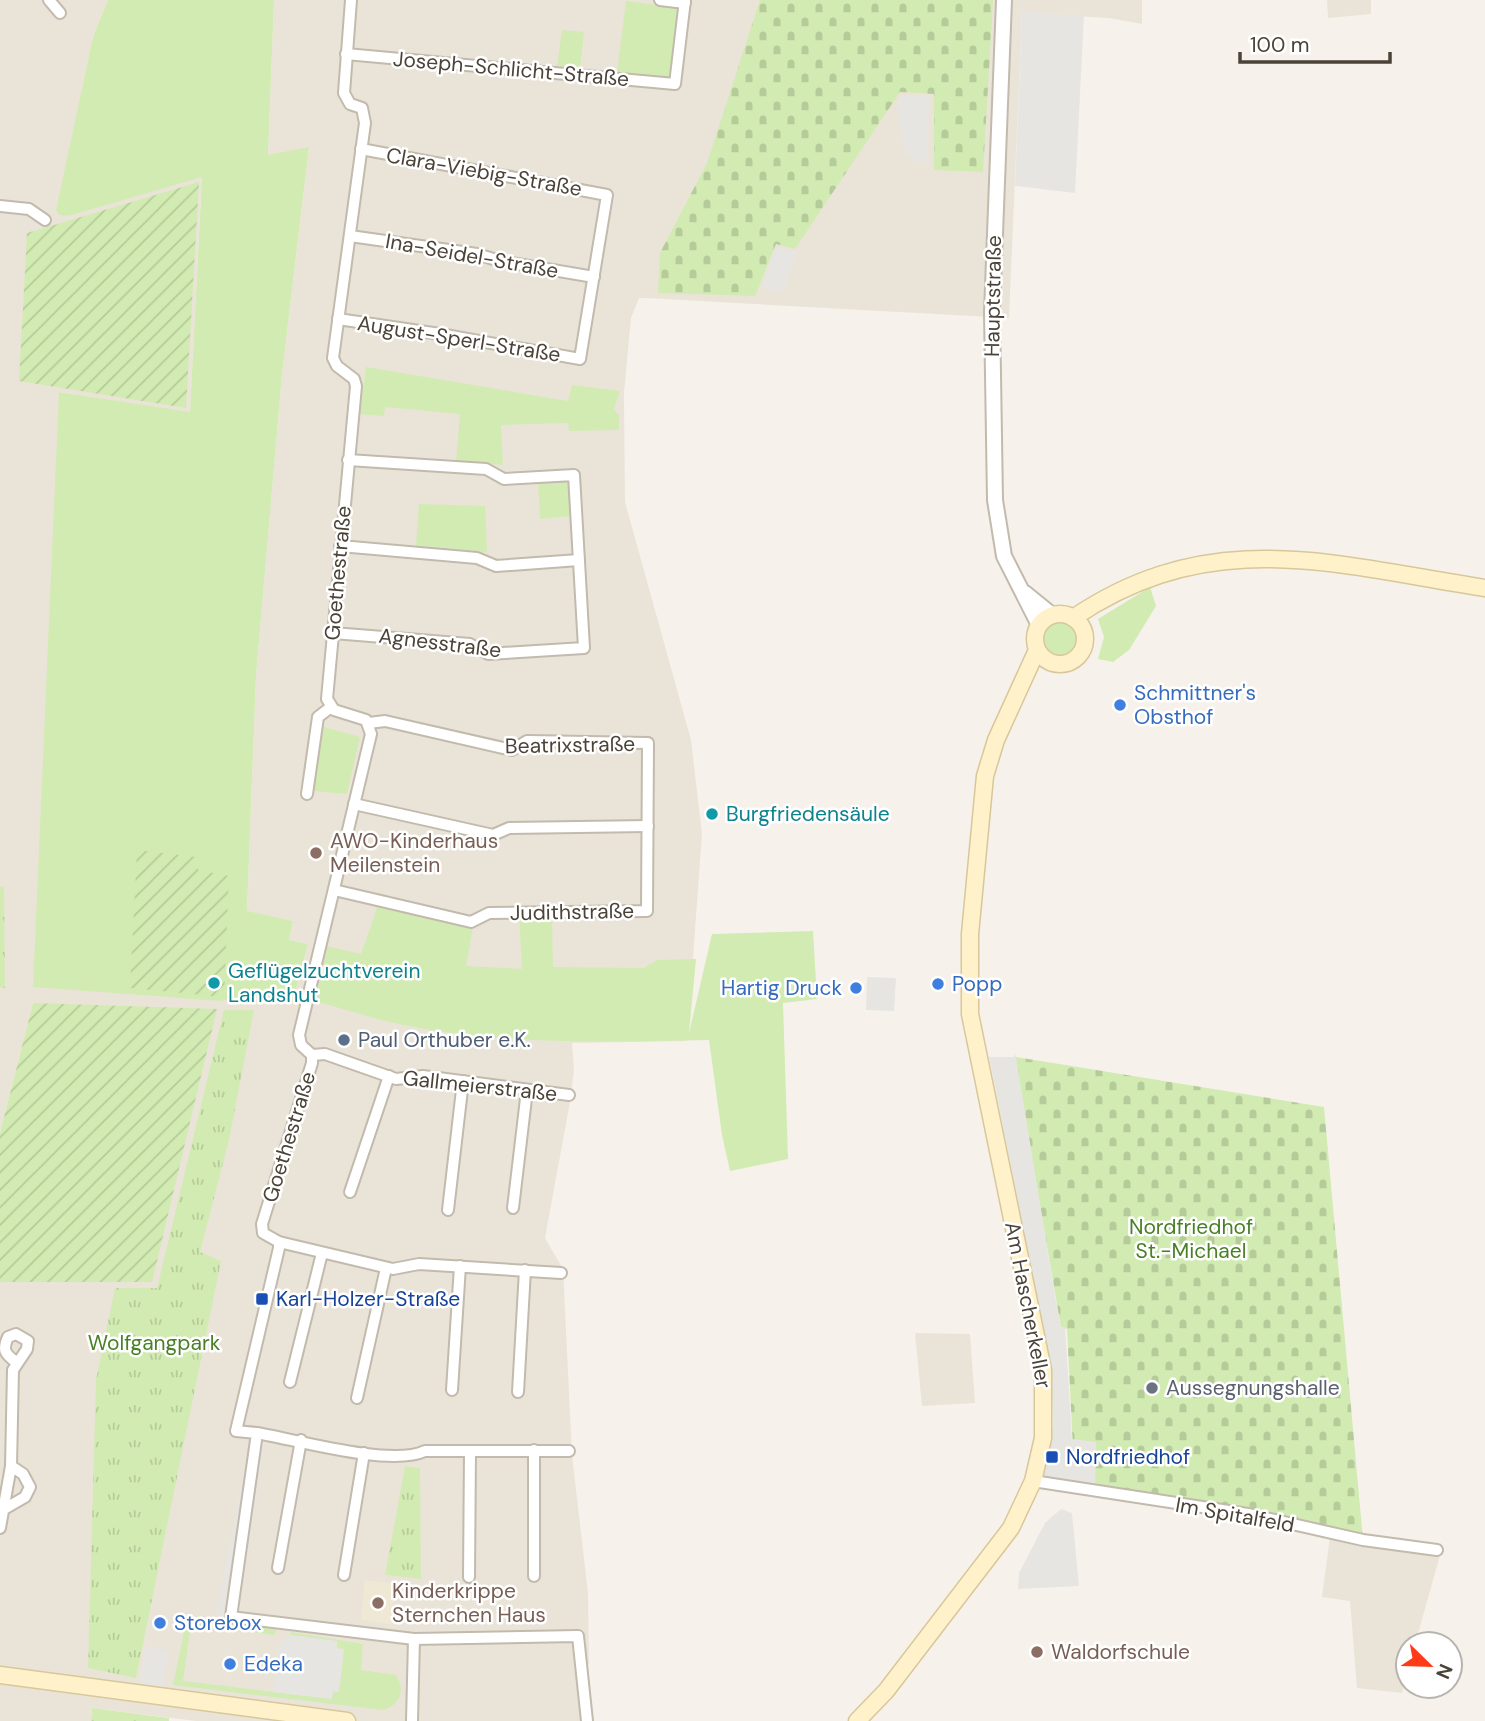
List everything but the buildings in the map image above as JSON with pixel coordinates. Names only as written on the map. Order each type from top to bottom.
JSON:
[{"type":"main road","points":[[1078,624],[1084,643],[1078,656],[1066,663],[1043,656],[1035,638],[1045,620],[1078,624],[1113,597],[1194,565],[1220,560],[1275,558],[1320,561],[1485,588]]},
{"type":"main road","name":"Am Hascherkeller","points":[[857,1721],[886,1691],[1005,1537],[1033,1481],[1045,1424],[1043,1370],[970,1014],[970,934],[977,833],[989,760],[1023,686],[1043,656]]},
{"type":"main road","points":[[0,1675],[347,1721]]},
{"type":"street","points":[[49,0],[60,13]]},
{"type":"street","name":"Goethestraße","points":[[331,707],[327,699],[356,385],[355,379],[334,362],[366,115],[362,108],[350,104],[344,93],[351,0]]},
{"type":"street","points":[[660,0],[685,1]]},
{"type":"street","name":"Hauptstraße","points":[[1004,0],[992,313],[997,523],[1004,556],[1018,588],[1045,620]]},
{"type":"street","name":"Joseph-Schlicht-Straße","points":[[346,54],[675,84],[685,1]]},
{"type":"street","name":"Clara-Viebig-Straße","points":[[361,149],[607,195],[594,277]]},
{"type":"street","points":[[0,206],[29,209],[44,220]]},
{"type":"street","name":"Ina-Seidel-Straße","points":[[350,236],[477,254],[500,261],[594,277]]},
{"type":"street","name":"August-Sperl-Straße","points":[[338,319],[580,359],[594,277]]},
{"type":"street","name":"Agnesstraße","points":[[333,633],[470,644],[488,654],[584,648],[574,475],[504,479],[486,469],[348,460]]},
{"type":"street","points":[[340,546],[478,558],[496,566],[579,560]]},
{"type":"street","points":[[307,794],[318,717],[331,707],[369,723]]},
{"type":"street","name":"Beatrixstraße","points":[[369,723],[385,721],[512,750],[527,741],[648,743]]},
{"type":"street","name":"Goethestraße","points":[[279,1242],[265,1236],[261,1224],[312,1063],[312,1055],[301,1045],[299,1035],[371,734],[369,723]]},
{"type":"street","name":"Judithstraße","points":[[334,890],[471,922],[489,913],[648,911],[648,743]]},
{"type":"street","points":[[354,804],[494,835],[509,828],[648,826]]},
{"type":"street","name":"Gallmeierstraße","points":[[312,1055],[326,1054],[389,1076],[463,1081],[569,1095]]},
{"type":"street","points":[[351,1192],[389,1076]]},
{"type":"street","points":[[448,1210],[463,1081]]},
{"type":"street","points":[[513,1208],[527,1090]]},
{"type":"street","points":[[561,1273],[419,1264],[386,1268],[279,1242],[236,1431],[301,1440],[364,1453],[405,1457],[425,1451],[569,1451]]},
{"type":"street","points":[[290,1382],[322,1253]]},
{"type":"street","points":[[452,1390],[460,1266]]},
{"type":"street","points":[[357,1398],[386,1268]]},
{"type":"street","points":[[518,1392],[525,1270]]},
{"type":"street","points":[[0,1528],[6,1508],[11,1466],[12,1392],[16,1362]]},
{"type":"street","points":[[257,1433],[231,1617],[414,1639],[578,1636],[587,1721]]},
{"type":"street","points":[[278,1568],[301,1440]]},
{"type":"street","points":[[468,1577],[470,1451]]},
{"type":"street","points":[[534,1451],[534,1576]]},
{"type":"street","points":[[344,1575],[364,1453]]},
{"type":"street","points":[[6,1508],[25,1497],[30,1487],[23,1474],[11,1466]]},
{"type":"street","name":"Im Spitalfeld","points":[[1033,1481],[1248,1514],[1363,1540],[1437,1550]]},
{"type":"street","points":[[412,1721],[414,1639]]},
{"type":"shaded area","points":[[0,0],[108,0],[93,37],[57,212],[69,216],[202,176],[190,413],[60,392],[221,1001],[257,993],[295,993],[308,944],[289,940],[293,921],[247,912],[256,676],[282,374],[309,148],[268,156],[274,0],[1142,0],[1142,24],[1109,18],[1022,13],[1009,318],[639,298],[631,318],[624,393],[625,502],[691,740],[702,834],[687,1041],[572,1043],[574,1070],[570,1102],[545,1238],[563,1269],[572,1455],[588,1593],[589,1664],[586,1665],[591,1721],[196,1721],[92,1708],[91,1721],[0,1721],[0,1282],[152,1282],[33,1003],[0,1133]]},
{"type":"shaded area","points":[[1327,0],[1371,0],[1371,14],[1328,18]]},
{"type":"shaded area","points":[[1022,12],[1084,16],[1075,193],[1015,186]]},
{"type":"shaded area","points":[[901,95],[929,95],[927,161],[917,162],[906,155],[897,109]]},
{"type":"shaded area","points":[[776,247],[797,252],[783,292],[762,287]]},
{"type":"shaded area","points":[[867,977],[896,978],[894,1011],[866,1010]]},
{"type":"shaded area","points":[[989,1057],[1016,1057],[1056,1302],[1061,1327],[1065,1327],[1072,1439],[1096,1442],[1095,1492],[1039,1480],[1053,1426],[1051,1367]]},
{"type":"shaded area","points":[[915,1333],[970,1334],[975,1403],[922,1406]]},
{"type":"shaded area","points":[[259,1443],[264,1444],[247,1560],[241,1559]]},
{"type":"shaded area","points":[[244,1472],[249,1472],[222,1615],[216,1615]]},
{"type":"shaded area","points":[[1061,1509],[1072,1513],[1079,1586],[1018,1589],[1019,1573],[1045,1523]]},
{"type":"shaded area","points":[[1330,1537],[1441,1552],[1419,1630],[1394,1630],[1394,1692],[1357,1688],[1350,1601],[1322,1597]]},
{"type":"shaded area","name":"Kinderkrippe Sternchen Haus","points":[[365,1580],[395,1584],[391,1624],[361,1620]]},
{"type":"shaded area","points":[[290,1635],[337,1641],[336,1648],[344,1649],[339,1692],[333,1691],[332,1699],[273,1692],[278,1647]]},
{"type":"shaded area","points":[[146,1646],[169,1651],[162,1688],[139,1683]]},
{"type":"green space","points":[[108,0],[274,0],[268,155],[309,147],[282,374],[256,676],[247,911],[293,921],[289,940],[308,944],[295,993],[257,993],[221,1001],[33,987],[59,392],[190,412],[202,177],[69,216],[59,215],[56,210],[93,37]]},
{"type":"green space","points":[[760,0],[993,0],[983,172],[934,170],[934,94],[900,92],[795,249],[776,244],[755,296],[658,293],[660,253],[707,163]]},
{"type":"green space","points":[[626,1],[680,8],[671,78],[617,73]]},
{"type":"green space","points":[[562,30],[584,32],[580,69],[557,66]]},
{"type":"green space","points":[[199,182],[186,408],[19,381],[27,233]]},
{"type":"green space","points":[[366,367],[568,401],[572,385],[620,391],[614,409],[619,416],[619,430],[569,431],[568,423],[501,425],[503,465],[456,461],[460,414],[385,407],[384,416],[360,414]]},
{"type":"green space","points":[[538,480],[569,481],[573,516],[540,519]]},
{"type":"green space","points":[[419,504],[485,506],[487,552],[416,545]]},
{"type":"green space","points":[[1150,587],[1156,606],[1129,650],[1113,662],[1098,659],[1104,637],[1098,619]]},
{"type":"green space","points":[[1059,620],[1067,621],[1073,626],[1078,632],[1078,648],[1073,654],[1067,659],[1059,660],[1051,659],[1045,654],[1040,648],[1039,640],[1040,632],[1045,626],[1051,621]]},
{"type":"green space","points":[[320,726],[360,737],[347,794],[314,791]]},
{"type":"green space","points":[[137,850],[197,857],[198,870],[229,876],[224,997],[130,988]]},
{"type":"green space","points":[[4,886],[5,988],[0,987],[0,887]]},
{"type":"green space","points":[[378,905],[473,927],[466,966],[522,969],[519,915],[552,916],[553,967],[644,968],[657,960],[696,959],[689,1033],[712,934],[813,931],[817,999],[783,1003],[788,1159],[730,1171],[722,1135],[709,1040],[561,1041],[487,1037],[401,1025],[315,1001],[327,946],[361,954]]},
{"type":"green space","points":[[33,1003],[217,1009],[152,1282],[0,1282],[0,1133]]},
{"type":"green space","name":"Wolfgangpark","points":[[224,1010],[254,1010],[229,1140],[200,1252],[221,1261],[136,1678],[88,1668],[96,1380],[115,1288],[157,1288]]},
{"type":"green space","name":"Nordfriedhof St.-Michael","points":[[1014,1053],[1016,1057],[1324,1107],[1363,1540],[1281,1523],[1075,1489],[1067,1329],[1061,1328]]},
{"type":"green space","points":[[405,1466],[420,1468],[421,1579],[385,1575]]},
{"type":"green space","points":[[187,1618],[276,1629],[275,1635],[191,1624],[183,1681],[332,1699],[333,1691],[338,1692],[337,1641],[290,1635],[291,1632],[363,1644],[361,1670],[396,1675],[401,1686],[400,1696],[394,1705],[383,1710],[173,1685]]},
{"type":"green space","points":[[92,1708],[169,1718],[169,1721],[91,1721]]},
{"type":"place","name":"Schmittner's Obsthof","points":[[1120,705]]},
{"type":"place","name":"Burgfriedensäule","points":[[712,814]]},
{"type":"place","name":"AWO-Kinderhaus Meilenstein","points":[[316,853]]},
{"type":"place","name":"Geflügelzuchtverein Landshut","points":[[214,983]]},
{"type":"place","name":"Popp","points":[[938,984]]},
{"type":"place","name":"Hartig Druck","points":[[856,988]]},
{"type":"place","name":"Paul Orthuber e.K.","points":[[344,1040]]},
{"type":"place","name":"Karl-Holzer-Straße","points":[[262,1299]]},
{"type":"place","name":"Aussegnungshalle","points":[[1152,1388]]},
{"type":"place","name":"Nordfriedhof","points":[[1052,1457]]},
{"type":"place","name":"Kinderkrippe Sternchen Haus","points":[[378,1603]]},
{"type":"place","name":"Storebox","points":[[160,1623]]},
{"type":"place","name":"Waldorfschule","points":[[1037,1652]]},
{"type":"place","name":"Edeka","points":[[230,1664]]}]
